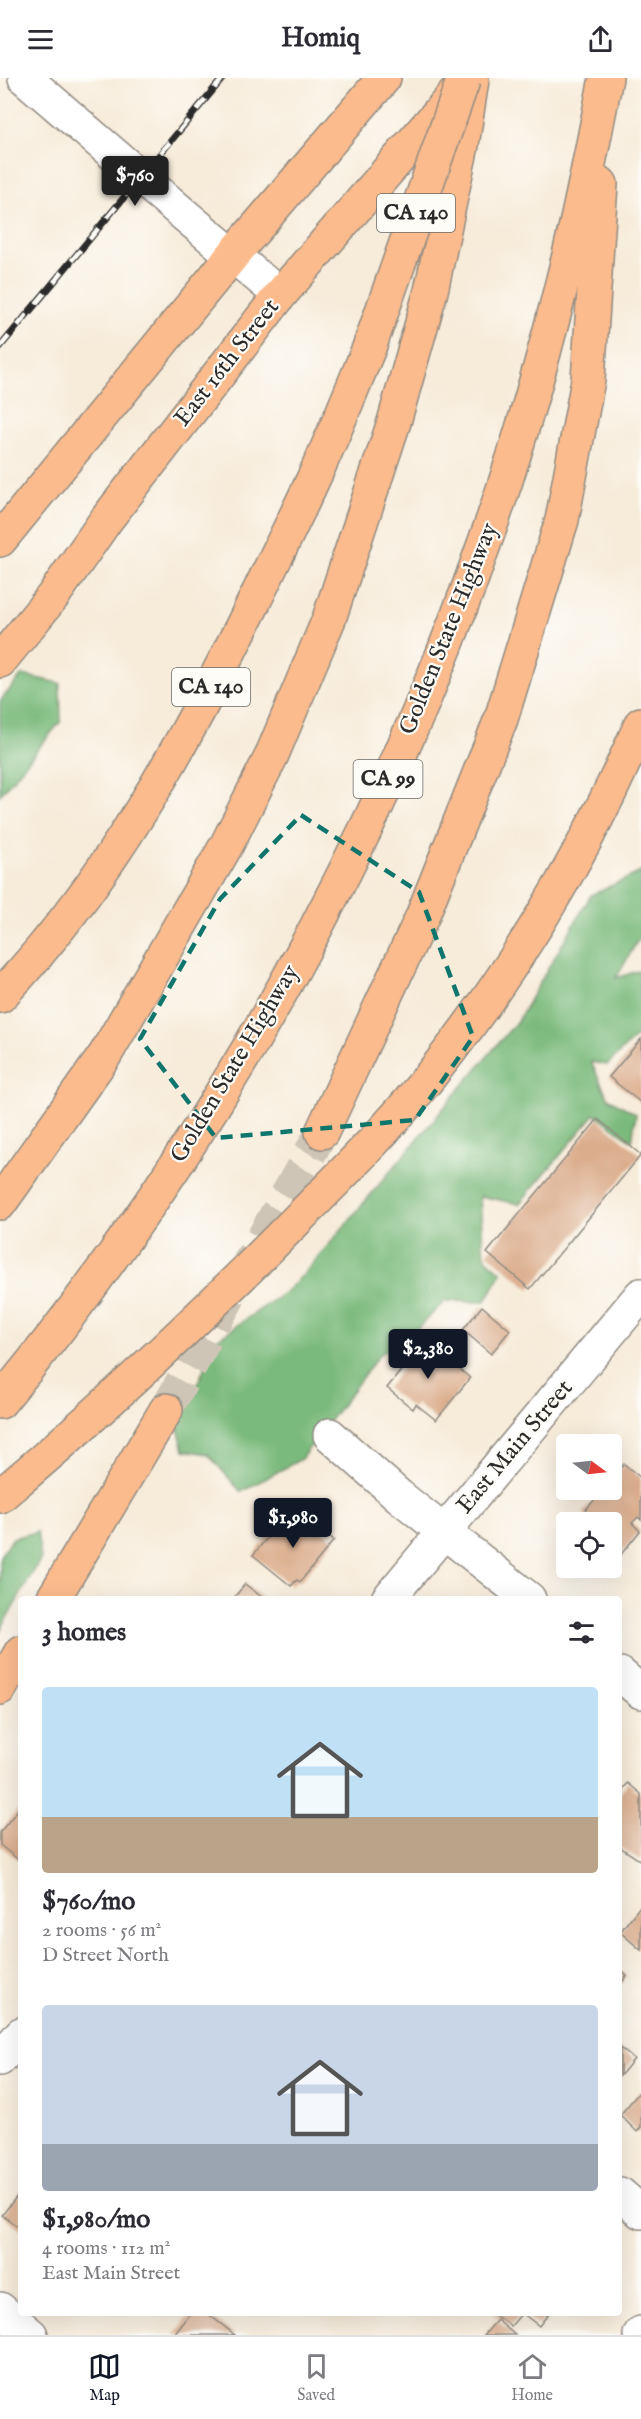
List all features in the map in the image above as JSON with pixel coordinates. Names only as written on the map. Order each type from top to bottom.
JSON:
[{"type":"main road","points":[[0,540],[232,255],[384,78]]},
{"type":"main road","name":"CA 140","points":[[0,996],[61,924],[111,857],[178,751],[233,645],[316,473],[369,348],[464,78]]},
{"type":"main road","points":[[0,1203],[105,1055],[226,846],[271,757],[332,608],[394,422],[431,291],[462,145],[471,78]]},
{"type":"main road","name":"East 16th Street","points":[[0,661],[53,596],[106,520],[280,295],[471,78]]},
{"type":"main road","points":[[321,1132],[422,917],[501,719],[562,520],[588,380],[607,78]]},
{"type":"main road","name":"Golden State Highway","points":[[0,1402],[73,1311],[198,1130],[280,994],[383,791],[449,638],[492,522],[520,434],[568,259],[607,78]]},
{"type":"main road","points":[[0,1496],[70,1438],[222,1294],[352,1164],[407,1104],[456,1042],[510,965],[569,872],[621,771],[641,724]]},
{"type":"main road","points":[[55,1596],[166,1410]]},
{"type":"main road","points":[[0,1688],[18,1657]]},
{"type":"street","points":[[25,78],[280,295]]},
{"type":"street","name":"East Main Street","points":[[391,1596],[641,1295]]},
{"type":"street","points":[[330,1435],[399,1496],[525,1596]]},
{"type":"street","points":[[622,1676],[641,1692]]},
{"type":"street","points":[[0,2059],[18,2038]]},
{"type":"street","points":[[622,2196],[641,2212]]},
{"type":"street","points":[[0,2309],[31,2335]]},
{"type":"highlighted area","points":[[301,815],[419,892],[473,1037],[415,1120],[216,1138],[140,1039],[220,899]]},
{"type":"green space","points":[[22,675],[60,683],[61,721],[0,795],[0,701]]},
{"type":"green space","points":[[641,872],[641,940],[638,940],[616,978],[641,970],[641,1032],[607,1065],[591,1062],[608,1098],[636,1114],[632,1141],[595,1114],[519,1204],[480,1196],[483,1246],[486,1258],[502,1273],[485,1302],[445,1301],[416,1330],[379,1355],[301,1459],[241,1492],[208,1454],[184,1450],[178,1428],[217,1339],[284,1293],[303,1275],[518,1020],[591,895]]},
{"type":"green space","points":[[37,1532],[41,1558],[0,1631],[0,1556],[13,1538]]},
{"type":"building","points":[[641,1039],[641,1103],[609,1077]]},
{"type":"building","points":[[598,1119],[641,1155],[530,1289],[487,1253]]},
{"type":"building","points":[[482,1306],[510,1330],[491,1354],[463,1330]]},
{"type":"building","points":[[420,1336],[470,1378],[436,1420],[416,1404],[413,1409],[387,1388],[407,1363],[402,1359]]},
{"type":"building","points":[[624,1464],[641,1478],[641,1520],[638,1517],[632,1523],[640,1531],[622,1553],[622,1512],[584,1512],[594,1500],[622,1500],[622,1466]]},
{"type":"building","points":[[288,1513],[303,1526],[307,1522],[313,1528],[315,1525],[334,1540],[300,1582],[297,1580],[291,1586],[253,1555]]},
{"type":"building","points":[[245,1584],[260,1596],[235,1596]]},
{"type":"building","points":[[628,1783],[641,1794],[641,1861],[622,1848],[622,1790]]},
{"type":"building","points":[[18,1810],[18,1860],[0,1845],[0,1832]]},
{"type":"building","points":[[641,1905],[641,1950],[622,1934],[622,1929]]},
{"type":"building","points":[[622,1972],[627,1976],[622,1982]]},
{"type":"building","points":[[622,2050],[634,2059],[622,2074]]},
{"type":"building","points":[[641,2090],[641,2127],[637,2132],[622,2117],[622,2113]]},
{"type":"building","points":[[18,2195],[18,2227],[2,2215]]},
{"type":"building","points":[[189,2316],[211,2316],[235,2335],[174,2335]]},
{"type":"building","points":[[496,2316],[519,2316],[511,2326]]},
{"type":"building","points":[[526,2316],[547,2316],[539,2326]]},
{"type":"building","points":[[497,2320],[515,2335],[484,2335]]},
{"type":"tunnel","points":[[166,1410],[322,1132]]},
{"type":"railway","points":[[0,347],[223,78]]}]
